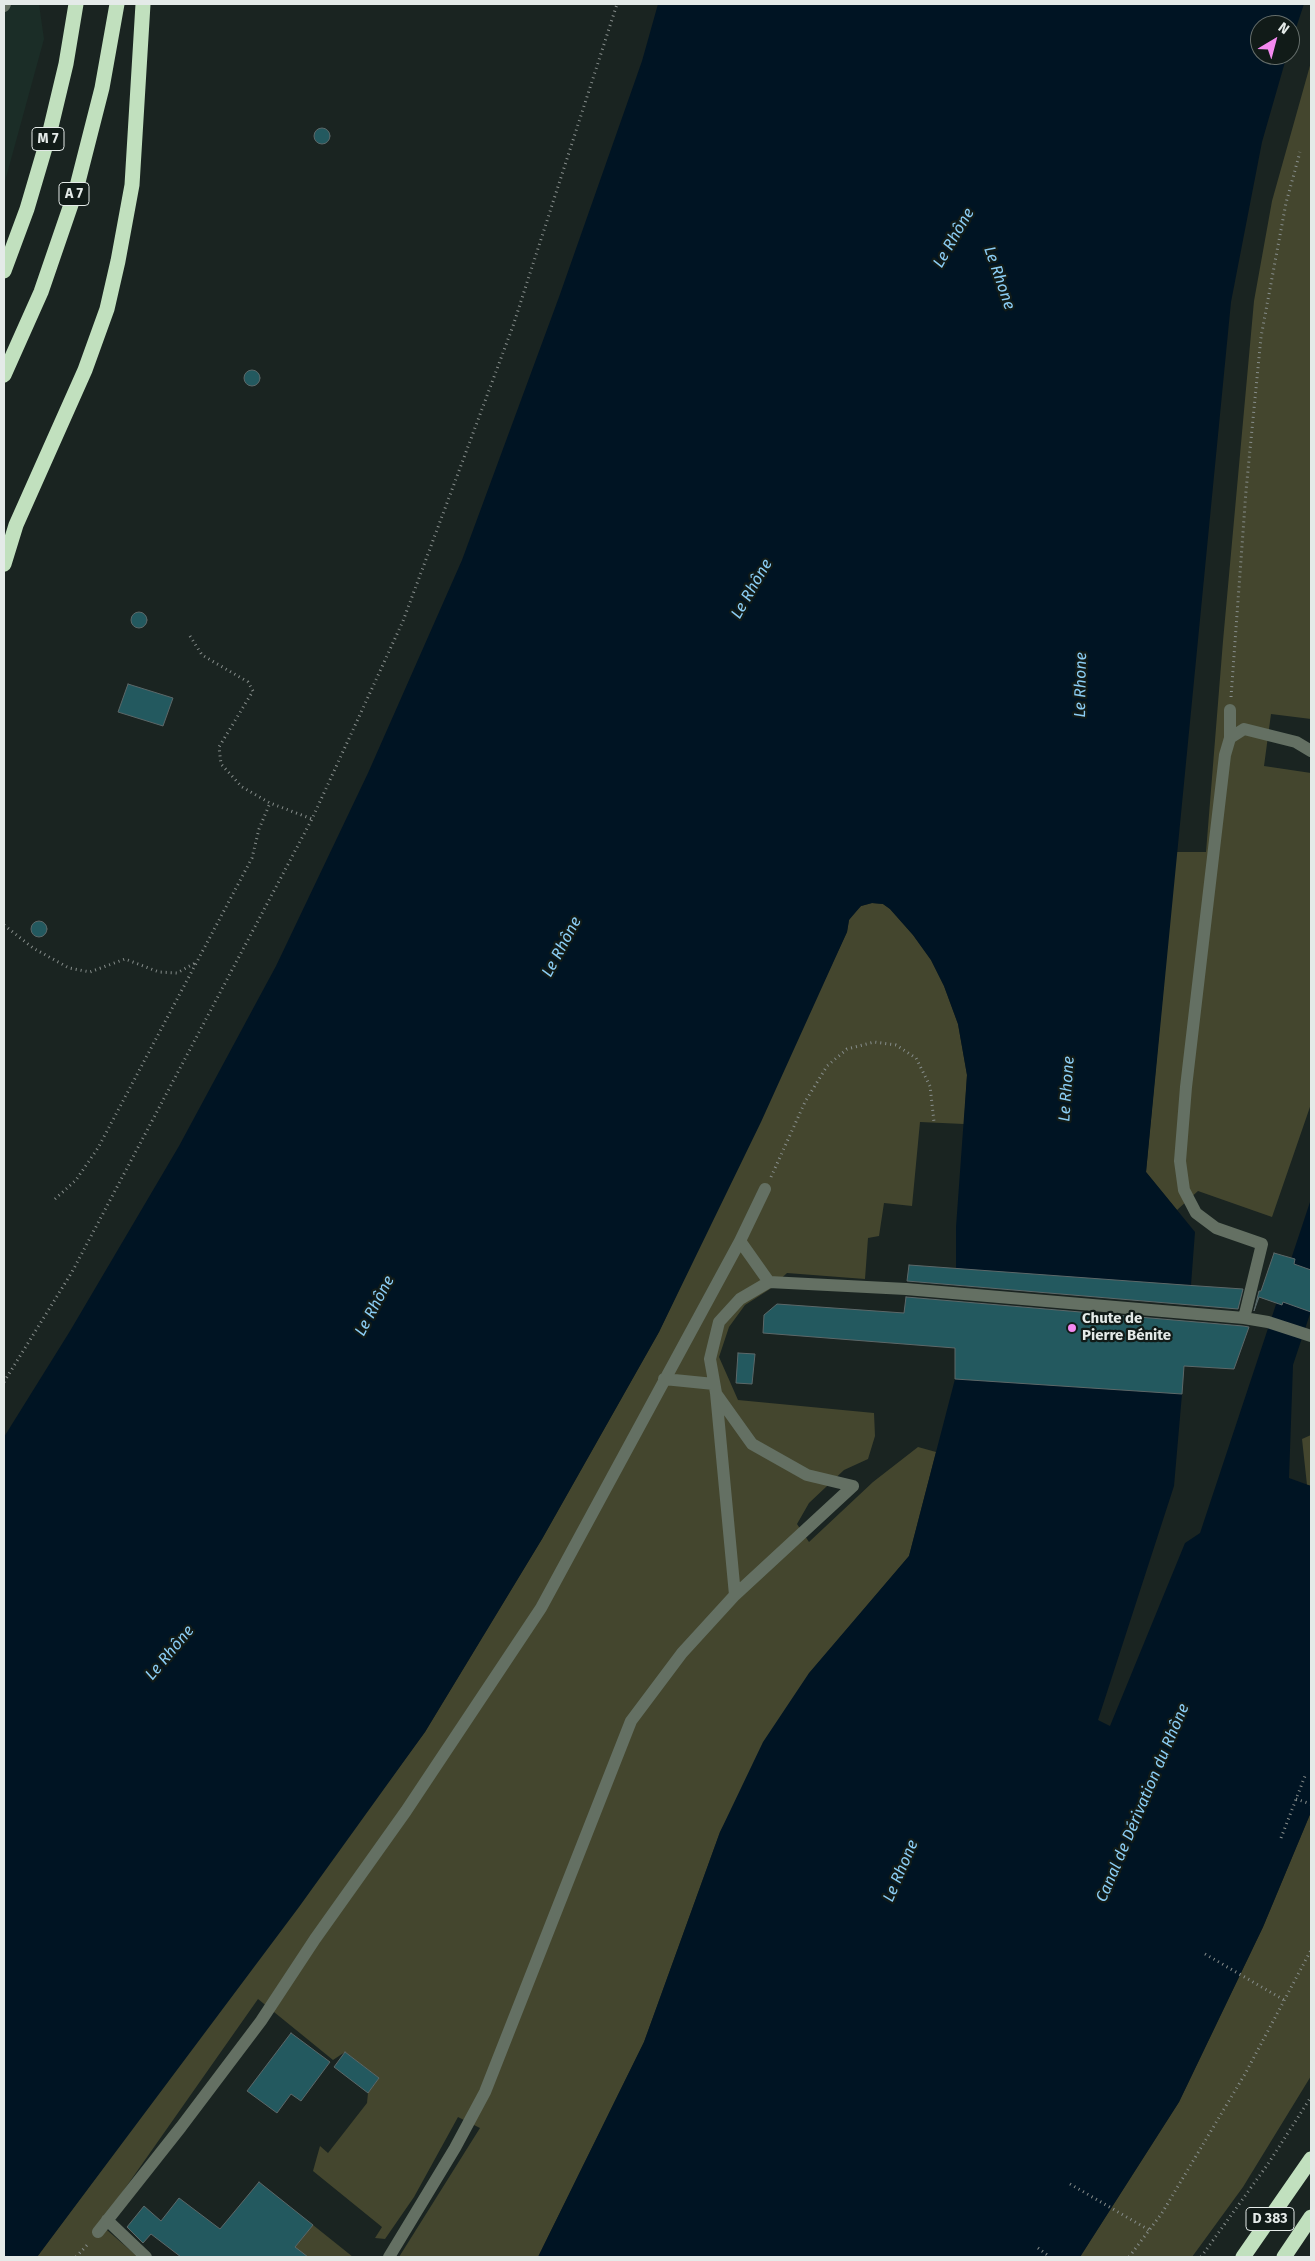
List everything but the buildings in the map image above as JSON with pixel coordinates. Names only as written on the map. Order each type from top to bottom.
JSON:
[{"type":"highway","name":"M 7","points":[[4,271],[50,131],[66,64],[76,4]]},
{"type":"highway","name":"A 7","points":[[4,376],[40,292],[76,190],[102,88],[117,4]]},
{"type":"highway","points":[[4,564],[20,516],[85,370],[107,309],[132,186],[143,4]]},
{"type":"highway","name":"D 383","points":[[1243,2257],[1311,2158]]},
{"type":"highway","name":"D 383","points":[[1284,2257],[1311,2217]]},
{"type":"lane","points":[[1230,710],[1230,738],[1225,755],[1186,1087],[1180,1160],[1184,1190],[1196,1213],[1216,1228],[1262,1244],[1244,1318]]},
{"type":"lane","points":[[1230,738],[1244,729],[1296,742],[1311,751]]},
{"type":"lane","points":[[98,2232],[181,2128],[261,2021],[492,1683],[541,1608],[740,1241],[765,1188]]},
{"type":"lane","points":[[740,1241],[769,1282]]},
{"type":"lane","points":[[736,1595],[715,1388],[710,1359],[718,1322],[740,1299],[769,1282],[906,1289],[1244,1318],[1268,1322],[1311,1336]]},
{"type":"lane","points":[[702,1310],[718,1322]]},
{"type":"lane","points":[[389,2257],[455,2148],[485,2092],[631,1721],[682,1653],[736,1595],[853,1486],[807,1474],[752,1444],[715,1388],[664,1379]]},
{"type":"lane","points":[[107,2220],[146,2257]]},
{"type":"path","points":[[4,1382],[72,1272],[312,819],[403,620],[484,408],[516,316],[617,4]]},
{"type":"path","points":[[1230,710],[1246,491],[1261,337],[1286,203],[1300,152]]},
{"type":"path","points":[[190,636],[202,655],[248,682],[253,691],[219,747],[221,764],[242,787],[270,803],[312,819]]},
{"type":"path","points":[[55,1199],[76,1180],[98,1148],[252,858],[259,829],[270,803]]},
{"type":"path","points":[[4,925],[33,948],[69,968],[90,972],[125,960],[158,972],[177,973],[196,963]]},
{"type":"path","points":[[765,1188],[805,1102],[827,1066],[847,1049],[874,1042],[896,1045],[916,1058],[930,1086],[934,1122]]},
{"type":"path","points":[[1281,1838],[1305,1776]]},
{"type":"path","points":[[1296,1799],[1311,1804]]},
{"type":"path","points":[[1129,2257],[1162,2213],[1245,2074],[1311,1950]]},
{"type":"path","points":[[1205,1954],[1284,2000]]},
{"type":"path","points":[[1201,2257],[1268,2164],[1311,2097]]},
{"type":"path","points":[[1070,2184],[1149,2230]]},
{"type":"path","points":[[1038,2248],[1050,2257]]},
{"type":"shaded area","points":[[4,4],[39,4],[44,39],[4,185]]},
{"type":"shaded area","points":[[1311,62],[1311,719],[1271,714],[1264,766],[1311,773],[1311,1104],[1272,1217],[1198,1191],[1177,1210],[1146,1172],[1176,852],[1206,852],[1254,301],[1272,201]]},
{"type":"shaded area","points":[[872,903],[883,904],[890,909],[913,935],[931,960],[944,986],[958,1024],[967,1075],[964,1124],[920,1122],[912,1206],[884,1203],[879,1236],[868,1238],[865,1279],[787,1273],[770,1289],[745,1305],[729,1327],[719,1357],[738,1400],[874,1413],[875,1436],[868,1459],[844,1470],[809,1503],[797,1524],[809,1542],[873,1482],[918,1447],[936,1452],[909,1556],[809,1674],[720,1832],[644,2042],[538,2257],[399,2257],[480,2128],[458,2117],[414,2197],[385,2239],[375,2238],[382,2227],[313,2171],[320,2146],[328,2153],[367,2103],[368,2093],[379,2078],[345,2052],[333,2060],[258,1999],[100,2224],[138,2257],[37,2257],[425,1732],[542,1539],[659,1332],[847,932],[849,920],[853,913],[861,906]]},
{"type":"shaded area","points":[[1311,1435],[1311,1486],[1307,1485],[1302,1439]]},
{"type":"shaded area","points":[[1311,1812],[1311,2076],[1243,2187],[1192,2257],[1080,2257],[1179,2102],[1263,1927]]},
{"type":"shaded area","points":[[313,2225],[353,2257],[308,2257],[294,2248]]},
{"type":"water","points":[[658,4],[1304,4],[1300,16],[1250,15],[1250,65],[1284,65],[1262,142],[1231,302],[1146,1172],[1195,1232],[1191,1285],[956,1270],[956,1227],[967,1075],[958,1024],[944,986],[931,960],[913,935],[890,909],[883,904],[872,903],[861,906],[849,920],[847,932],[761,1122],[659,1332],[542,1539],[425,1732],[299,1907],[37,2257],[4,2257],[4,1437],[70,1331],[179,1146],[276,966],[368,773],[462,560],[559,297],[642,61]]},
{"type":"water","points":[[1311,1199],[1311,1311],[1293,1365],[1289,1478],[1311,1486],[1311,1812],[1263,1927],[1179,2102],[1080,2257],[538,2257],[644,2042],[720,1832],[763,1742],[809,1673],[909,1556],[955,1379],[1182,1394],[1174,1486],[1098,1720],[1110,1726],[1185,1543],[1200,1533]]},
{"type":"place","name":"Chute de Pierre Bénite","points":[[1072,1328]]},
{"type":"water label","name":"Le Rhône","points":[[954,238]]},
{"type":"water label","name":"Le Rhone","points":[[999,278]]},
{"type":"water label","name":"Le Rhône","points":[[752,589]]},
{"type":"water label","name":"Le Rhone","points":[[1081,685]]},
{"type":"water label","name":"Le Rhône","points":[[562,947]]},
{"type":"water label","name":"Le Rhone","points":[[1067,1089]]},
{"type":"water label","name":"Le Rhône","points":[[375,1306]]},
{"type":"water label","name":"Le Rhône","points":[[170,1653]]},
{"type":"water label","name":"Canal de Dérivation du Rhône","points":[[1143,1803]]},
{"type":"water label","name":"Le Rhone","points":[[901,1871]]}]
